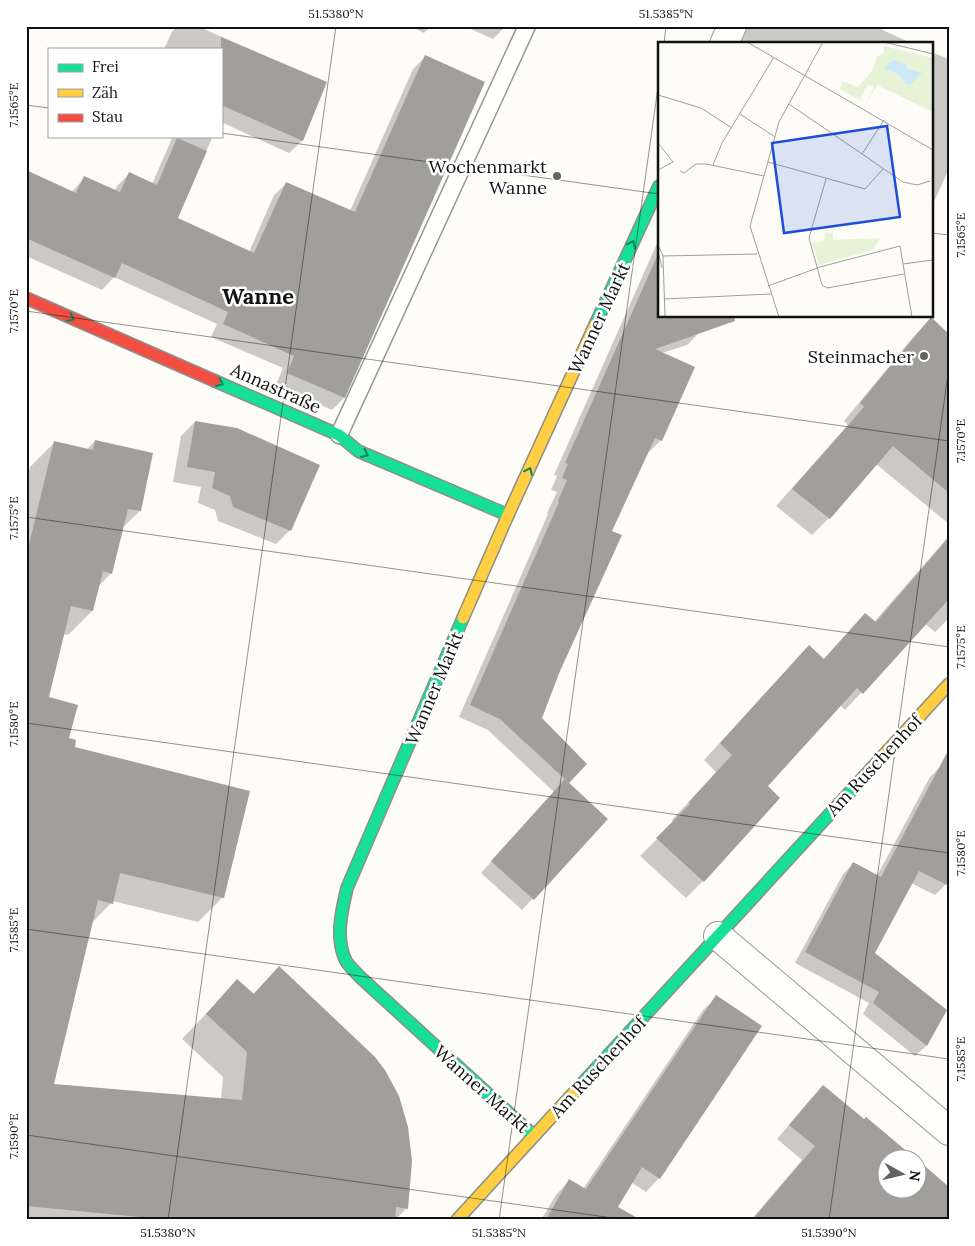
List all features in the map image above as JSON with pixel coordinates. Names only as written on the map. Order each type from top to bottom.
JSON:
[{"type":"street","points":[[725,42],[732,26]]},
{"type":"street","name":"Wanner Markt","points":[[534,1136],[360,977],[345,960],[340,940],[340,919],[347,888],[508,516],[658,188]]},
{"type":"street","name":"Annastraße","points":[[26,298],[338,435],[358,452],[508,516]]},
{"type":"street","name":"Am Ruschenhof","points":[[457,1220],[949,684]]},
{"type":"street","points":[[718,936],[949,1131]]},
{"type":"lane","points":[[338,435],[527,26]]},
{"type":"building","points":[[221,37],[327,82],[303,141],[222,105]]},
{"type":"building","points":[[425,55],[485,82],[345,398],[287,373],[294,356],[223,324],[228,312],[122,263],[115,278],[26,238],[26,170],[76,193],[84,176],[120,192],[129,172],[157,185],[177,138],[207,151],[178,218],[254,253],[286,182],[355,212]]},
{"type":"building","points":[[658,254],[658,318],[734,318],[735,321],[655,349],[695,367],[662,441],[655,438],[612,531],[622,535],[560,671],[542,718],[587,764],[569,783],[500,719],[470,705],[559,502],[567,480],[562,478],[568,464],[565,463]]},
{"type":"building","points":[[930,318],[949,334],[949,493],[893,446],[830,519],[792,489],[864,407],[860,403]]},
{"type":"building","points":[[195,421],[237,428],[320,465],[291,531],[233,507],[230,496],[212,488],[215,472],[187,467]]},
{"type":"building","points":[[95,440],[153,453],[141,511],[128,509],[112,574],[103,571],[93,611],[71,606],[49,697],[78,705],[69,738],[76,740],[75,747],[250,791],[224,898],[120,873],[113,904],[98,900],[54,1084],[242,1100],[247,1052],[206,1014],[237,979],[254,994],[279,966],[375,1057],[385,1070],[399,1096],[408,1127],[412,1161],[408,1209],[396,1207],[395,1220],[171,1220],[26,1206],[26,557],[54,441],[93,450]]},
{"type":"building","points":[[949,537],[949,599],[863,694],[857,688],[768,786],[780,798],[704,882],[656,838],[690,804],[689,802],[732,755],[720,743],[809,645],[824,659],[865,613],[876,622]]},
{"type":"building","points":[[949,749],[949,886],[919,871],[875,953],[947,1010],[927,1046],[873,1003],[879,992],[805,952],[853,862],[881,877]]},
{"type":"building","points":[[565,779],[608,819],[534,900],[491,861]]},
{"type":"building","points":[[716,995],[762,1026],[660,1179],[642,1167],[618,1207],[641,1220],[546,1220],[569,1179],[586,1189]]},
{"type":"building","points":[[823,1085],[903,1148],[878,1148],[878,1198],[928,1198],[928,1169],[949,1187],[949,1220],[752,1220],[815,1146],[789,1125]]},
{"type":"traffic: fast","points":[[595,325],[658,188]]},
{"type":"traffic: fast","points":[[215,381],[339,435],[358,451],[508,515]]},
{"type":"traffic: fast","points":[[463,618],[347,888],[340,923],[340,941],[346,962],[360,977],[534,1136]]},
{"type":"traffic: fast","points":[[579,1087],[871,769]]},
{"type":"traffic: slow","points":[[463,618],[595,325]]},
{"type":"traffic: slow","points":[[871,769],[949,684]]},
{"type":"traffic: slow","points":[[457,1220],[579,1087]]},
{"type":"traffic: jam","points":[[26,298],[215,381]]},
{"type":"place","name":"Wochenmarkt Wanne","points":[[557,176]]},
{"type":"place","name":"Steinmacher","points":[[924,356]]},
{"type":"district","name":"Wanne","points":[[258,296]]}]
